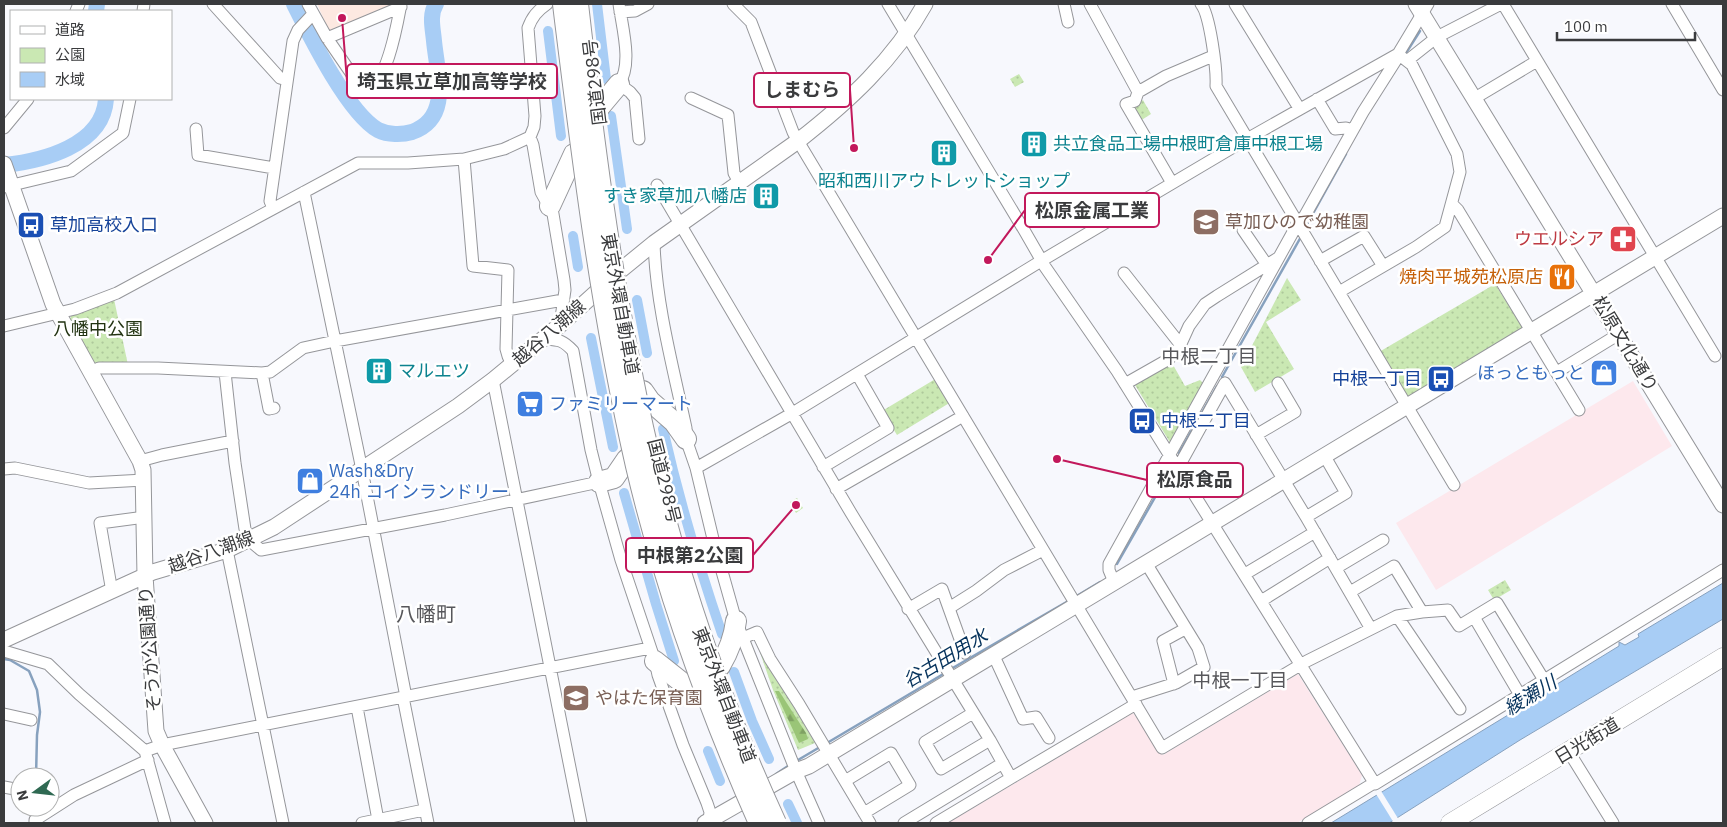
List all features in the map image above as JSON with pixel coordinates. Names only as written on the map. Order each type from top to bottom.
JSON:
[{"type":"highway","name":"国道298号","points":[[556,4],[574,154],[594,294],[627,459],[654,559],[699,696],[751,823]]},
{"type":"highway","name":"東京外環自動車道","points":[[563,4],[592,233],[613,353],[637,468],[661,558],[685,637],[710,705],[759,823]]},
{"type":"highway","name":"東京外環自動車道","points":[[578,4],[611,258],[637,400],[653,471],[700,632],[734,725],[776,823]]},
{"type":"highway","name":"国道298号","points":[[586,4],[598,109],[621,270],[643,392],[671,508],[701,610],[720,666],[784,823]]},
{"type":"highway","points":[[598,109],[619,84]]},
{"type":"highway","points":[[550,206],[574,154]]},
{"type":"highway","points":[[643,392],[650,401],[674,422],[686,439]]},
{"type":"highway","points":[[599,482],[614,478],[627,459]]},
{"type":"highway","points":[[720,666],[740,629]]},
{"type":"highway","points":[[653,655],[699,696]]},
{"type":"main road","name":"日光街道","points":[[1450,823],[1723,657]]},
{"type":"street","points":[[213,4],[280,78],[287,80]]},
{"type":"street","points":[[547,4],[532,18],[528,28],[535,116],[530,137],[541,192],[553,214],[564,280],[560,325]]},
{"type":"street","points":[[639,139],[635,98],[619,84],[626,65],[620,8],[635,11],[648,4]]},
{"type":"street","points":[[733,4],[751,22],[798,141],[945,390],[963,416],[1162,748],[1300,664],[1398,616],[1448,610],[1459,626],[1497,603],[1544,680]]},
{"type":"street","points":[[888,4],[1002,192],[1041,261],[1125,384],[1374,783]]},
{"type":"street","name":"越谷八潮線","points":[[4,640],[145,576],[227,550],[274,528],[458,406],[494,380],[654,243],[798,141],[827,118],[866,82],[895,51],[925,4]]},
{"type":"street","points":[[1064,4],[1068,22]]},
{"type":"street","points":[[1090,4],[1138,92]]},
{"type":"street","points":[[1201,4],[1205,8],[1216,86],[1454,485]]},
{"type":"street","points":[[1235,4],[1299,108]]},
{"type":"street","points":[[696,468],[791,414],[1041,261],[1299,108],[1403,57],[1437,37],[1502,4],[1714,356]]},
{"type":"street","points":[[1672,4],[1723,90]]},
{"type":"street","points":[[273,208],[270,201],[274,168],[293,41],[298,30],[310,12],[364,92],[370,90],[388,61],[401,5]]},
{"type":"street","points":[[327,38],[401,5]]},
{"type":"street","points":[[1114,582],[1109,570],[1109,564],[1278,258],[1396,60],[1403,57],[1422,7]]},
{"type":"street","name":"松原文化通り","points":[[1422,7],[1437,37],[1723,505]]},
{"type":"street","points":[[1172,183],[1126,104],[1135,101],[1138,92],[1166,76],[1213,56]]},
{"type":"street","points":[[1339,292],[1446,227],[1460,172],[1457,154],[1412,65],[1403,57]]},
{"type":"street","points":[[1474,98],[1538,61]]},
{"type":"street","points":[[691,98],[728,115],[734,173],[739,182]]},
{"type":"street","points":[[1317,99],[1335,129],[1346,128],[1353,130]]},
{"type":"street","points":[[4,128],[27,100]]},
{"type":"street","points":[[8,184],[71,171],[123,133],[130,100]]},
{"type":"street","points":[[196,129],[198,156],[274,168]]},
{"type":"street","points":[[4,326],[58,314],[117,293],[358,163],[408,163],[464,159],[504,149],[530,137]]},
{"type":"street","points":[[464,159],[473,266],[508,270],[506,349],[512,365]]},
{"type":"street","name":"そうか公園通り","points":[[4,164],[8,184],[45,285],[58,314],[140,461],[144,480],[145,576],[156,731],[204,823]]},
{"type":"street","points":[[657,185],[791,414],[990,740],[1011,778]]},
{"type":"street","points":[[304,192],[362,470],[424,810],[428,823]]},
{"type":"street","points":[[1452,204],[1458,210],[1579,410]]},
{"type":"street","points":[[709,822],[828,754],[1723,216]]},
{"type":"street","points":[[1243,230],[1267,265]]},
{"type":"street","points":[[1320,261],[1364,236],[1382,266]]},
{"type":"street","points":[[654,243],[657,284],[686,428],[686,439],[696,468],[714,543],[740,629],[796,771],[819,823]]},
{"type":"street","points":[[1125,384],[1168,359],[1180,344],[1189,326],[1205,304],[1278,258]]},
{"type":"street","points":[[1124,273],[1180,344]]},
{"type":"street","points":[[91,372],[99,368],[158,368],[262,374],[270,372],[303,348],[563,300]]},
{"type":"street","points":[[1556,372],[1619,334]]},
{"type":"street","points":[[543,339],[565,342],[573,351],[591,450],[621,560],[658,675],[683,745],[707,802],[710,812],[709,822]]},
{"type":"street","points":[[224,372],[245,529],[249,540],[261,550],[373,529],[599,482]]},
{"type":"street","points":[[262,374],[269,409],[274,408]]},
{"type":"street","points":[[823,467],[888,428],[857,374]]},
{"type":"street","points":[[494,380],[582,823]]},
{"type":"street","points":[[1178,468],[1225,383],[1371,629]]},
{"type":"street","points":[[1256,435],[1295,412],[1278,383]]},
{"type":"street","points":[[836,489],[963,416]]},
{"type":"street","points":[[140,461],[233,441]]},
{"type":"street","points":[[1306,517],[1346,493],[1324,455]]},
{"type":"street","points":[[4,469],[15,468],[89,483],[144,480]]},
{"type":"street","points":[[112,592],[100,523],[145,517]]},
{"type":"street","points":[[1245,574],[1315,532]]},
{"type":"street","points":[[1261,601],[1333,563],[1383,540]]},
{"type":"street","points":[[227,550],[282,823]]},
{"type":"street","points":[[949,608],[1004,570],[1043,550]]},
{"type":"street","points":[[936,823],[1134,700],[1174,684],[1204,667],[1198,648],[1146,562]]},
{"type":"street","points":[[1350,592],[1394,566],[1422,612]]},
{"type":"street","points":[[1308,823],[1420,758],[1723,570]]},
{"type":"street","points":[[908,608],[942,589],[965,653]]},
{"type":"street","points":[[1398,616],[1460,709]]},
{"type":"street","points":[[1474,617],[1520,695]]},
{"type":"street","points":[[740,629],[756,632],[770,659],[870,823]]},
{"type":"street","points":[[1174,684],[1163,641],[1185,629]]},
{"type":"street","points":[[4,651],[48,664],[147,755],[165,823]]},
{"type":"street","points":[[993,654],[1023,719],[1036,717],[1049,738]]},
{"type":"street","points":[[34,823],[35,820],[74,795],[162,745],[551,667],[653,655]]},
{"type":"street","points":[[356,707],[378,820]]},
{"type":"street","points":[[973,713],[925,742],[941,769],[990,740]]},
{"type":"street","points":[[4,714],[31,720]]},
{"type":"street","points":[[1569,752],[1613,823]]},
{"type":"street","points":[[845,781],[891,753],[910,785],[864,813]]},
{"type":"street","points":[[904,823],[1003,763]]},
{"type":"street","points":[[362,823],[424,810]]},
{"type":"shaded area","points":[[317,4],[392,4],[330,33]]},
{"type":"shaded area","points":[[1633,381],[1672,446],[1436,590],[1396,523]]},
{"type":"shaded area","points":[[1298,674],[1362,775],[1359,786],[1297,823],[948,823],[1133,713],[1163,755]]},
{"type":"green space","points":[[1019,74],[1024,82],[1015,87],[1010,79]]},
{"type":"green space","points":[[1143,100],[1151,114],[1140,121],[1132,107]]},
{"type":"green space","points":[[1287,278],[1301,300],[1266,322],[1294,369],[1255,392],[1241,367]]},
{"type":"green space","points":[[1495,284],[1523,328],[1408,398],[1379,352]]},
{"type":"green space","name":"八幡中公園","points":[[114,299],[128,365],[92,365],[69,322],[71,316]]},
{"type":"green space","points":[[1172,363],[1185,386],[1200,380],[1204,384],[1171,444],[1135,385]]},
{"type":"green space","points":[[937,378],[951,402],[897,435],[882,411]]},
{"type":"green space","points":[[797,498],[803,508],[796,513],[790,502]]},
{"type":"green space","points":[[1505,580],[1511,590],[1494,600],[1488,590]]},
{"type":"green space","points":[[756,641],[815,743],[798,750],[773,690]]},
{"type":"green space","points":[[775,691],[779,691],[808,739],[799,743]]},
{"type":"water","points":[[1723,583],[1723,619],[1520,740],[1389,823],[1331,823],[1508,715],[1508,711],[1510,713],[1619,646],[1619,642],[1625,645],[1639,637],[1638,634]]},
{"type":"pier","points":[[1381,791],[1399,820],[1394,823],[1376,794]]},
{"type":"waterway","points":[[96,10],[97,4]]},
{"type":"waterway","points":[[294,4],[331,73],[354,108],[378,130],[391,134],[412,132],[425,125],[433,116],[437,105],[439,80],[432,22],[436,4]]},
{"type":"waterway","points":[[597,4],[606,79]]},
{"type":"waterway","points":[[548,31],[561,136]]},
{"type":"waterway","name":"谷古田用水","points":[[1406,53],[1420,31]]},
{"type":"waterway","points":[[4,165],[36,160],[68,148],[94,129],[102,115],[106,100]]},
{"type":"waterway","points":[[611,116],[627,229]]},
{"type":"waterway","name":"谷古田用水","points":[[1305,228],[1346,154]]},
{"type":"waterway","name":"谷古田用水","points":[[1222,377],[1302,235]]},
{"type":"waterway","points":[[573,236],[578,267]]},
{"type":"waterway","points":[[637,300],[647,353]]},
{"type":"waterway","points":[[591,338],[613,447]]},
{"type":"waterway","name":"谷古田用水","points":[[1179,453],[1217,386]]},
{"type":"waterway","points":[[663,429],[690,533],[722,634]]},
{"type":"waterway","name":"谷古田用水","points":[[1117,564],[1170,471]]},
{"type":"waterway","points":[[624,493],[674,661]]},
{"type":"waterway","name":"谷古田用水","points":[[1075,597],[1100,582]]},
{"type":"waterway","name":"谷古田用水","points":[[951,669],[1070,600]]},
{"type":"waterway","points":[[4,659],[10,660],[29,671],[37,690],[40,712],[36,767]]},
{"type":"waterway","points":[[734,672],[752,721],[769,759]]},
{"type":"waterway","name":"谷古田用水","points":[[827,743],[945,673]]},
{"type":"waterway","name":"谷古田用水","points":[[798,760],[820,747]]},
{"type":"waterway","points":[[708,751],[720,781]]},
{"type":"waterway","name":"谷古田用水","points":[[776,774],[788,766]]},
{"type":"waterway","points":[[788,804],[797,823]]},
{"type":"place","name":"埼玉県立草加高等学校","points":[[342,18]]},
{"type":"place","name":"共立食品工場中根町倉庫中根工場","points":[[1034,144]]},
{"type":"place","name":"しまむら","points":[[854,148]]},
{"type":"place","name":"昭和西川アウトレットショップ","points":[[944,153]]},
{"type":"place","name":"すき家草加八幡店","points":[[766,196]]},
{"type":"place","name":"草加ひので幼稚園","points":[[1206,222]]},
{"type":"place","name":"草加高校入口","points":[[31,225]]},
{"type":"place","name":"ウエルシア","points":[[1623,239]]},
{"type":"place","name":"松原金属工業","points":[[988,260]]},
{"type":"place","name":"焼肉平城苑松原店","points":[[1562,277]]},
{"type":"place","name":"マルエツ","points":[[379,371]]},
{"type":"place","name":"ほっともっと","points":[[1604,373]]},
{"type":"place","name":"中根一丁目","points":[[1441,379]]},
{"type":"place","name":"ファミリーマート","points":[[530,404]]},
{"type":"place","name":"中根二丁目","points":[[1142,421]]},
{"type":"place","name":"松原食品","points":[[1057,459]]},
{"type":"place","name":"Wash&Dry 24h コインランドリー","points":[[310,481]]},
{"type":"place","name":"中根第2公園","points":[[796,505]]},
{"type":"place","name":"やはた保育園","points":[[576,698]]},
{"type":"district","name":"中根二丁目","points":[[1209,356]]},
{"type":"district","name":"八幡町","points":[[426,614]]},
{"type":"district","name":"中根一丁目","points":[[1240,680]]},
{"type":"water label","name":"綾瀬川","points":[[1530,695]]}]
